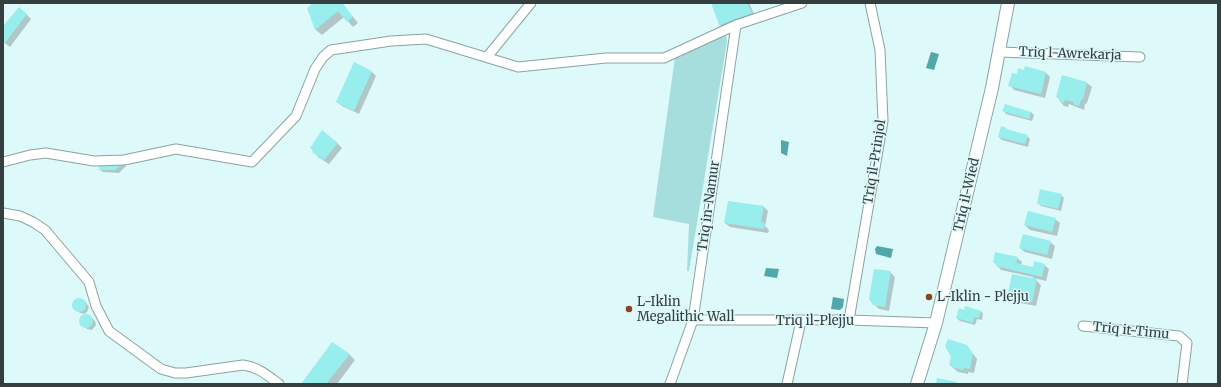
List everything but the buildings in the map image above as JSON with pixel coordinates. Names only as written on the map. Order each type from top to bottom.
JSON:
[{"type":"street","points":[[487,57],[531,3]]},
{"type":"street","points":[[3,162],[46,152],[94,161],[124,160],[176,149],[252,162],[296,116],[315,69],[323,57],[331,50],[390,41],[426,39],[518,67],[606,58],[664,58],[736,26],[802,3]]},
{"type":"street","name":"Triq il-Prinjol","points":[[849,320],[883,121],[880,50],[870,3]]},
{"type":"street","name":"Triq il-Wied","points":[[917,384],[936,323],[992,88],[1008,3]]},
{"type":"street","name":"Triq in-Namur","points":[[670,384],[693,320],[736,26]]},
{"type":"street","name":"Triq l-Awrekarja","points":[[999,52],[1140,57]]},
{"type":"street","points":[[3,213],[20,216],[45,230],[88,282],[96,306],[110,331],[161,369],[174,373],[186,373],[243,365],[252,366],[262,371],[279,384]]},
{"type":"street","name":"Triq il-Plejju","points":[[693,320],[849,320],[936,323]]},
{"type":"street","points":[[787,384],[801,321]]},
{"type":"street","name":"Triq it-Timu","points":[[1083,326],[1180,336],[1187,343],[1182,384]]},
{"type":"shaded area","points":[[726,33],[727,42],[689,271],[687,271],[689,224],[653,217],[675,57],[679,57]]},
{"type":"shaded area","points":[[931,52],[939,54],[934,70],[926,68]]},
{"type":"shaded area","points":[[781,140],[789,142],[787,156],[781,153]]},
{"type":"shaded area","points":[[877,246],[893,249],[891,258],[876,254],[875,249]]},
{"type":"shaded area","points":[[766,268],[779,269],[777,278],[764,276]]},
{"type":"shaded area","points":[[833,297],[844,299],[843,307],[840,310],[831,309]]},
{"type":"place","name":"L-Iklin - Plejju","points":[[929,297]]},
{"type":"place","name":"L-Iklin Megalithic Wall","points":[[629,309]]}]
